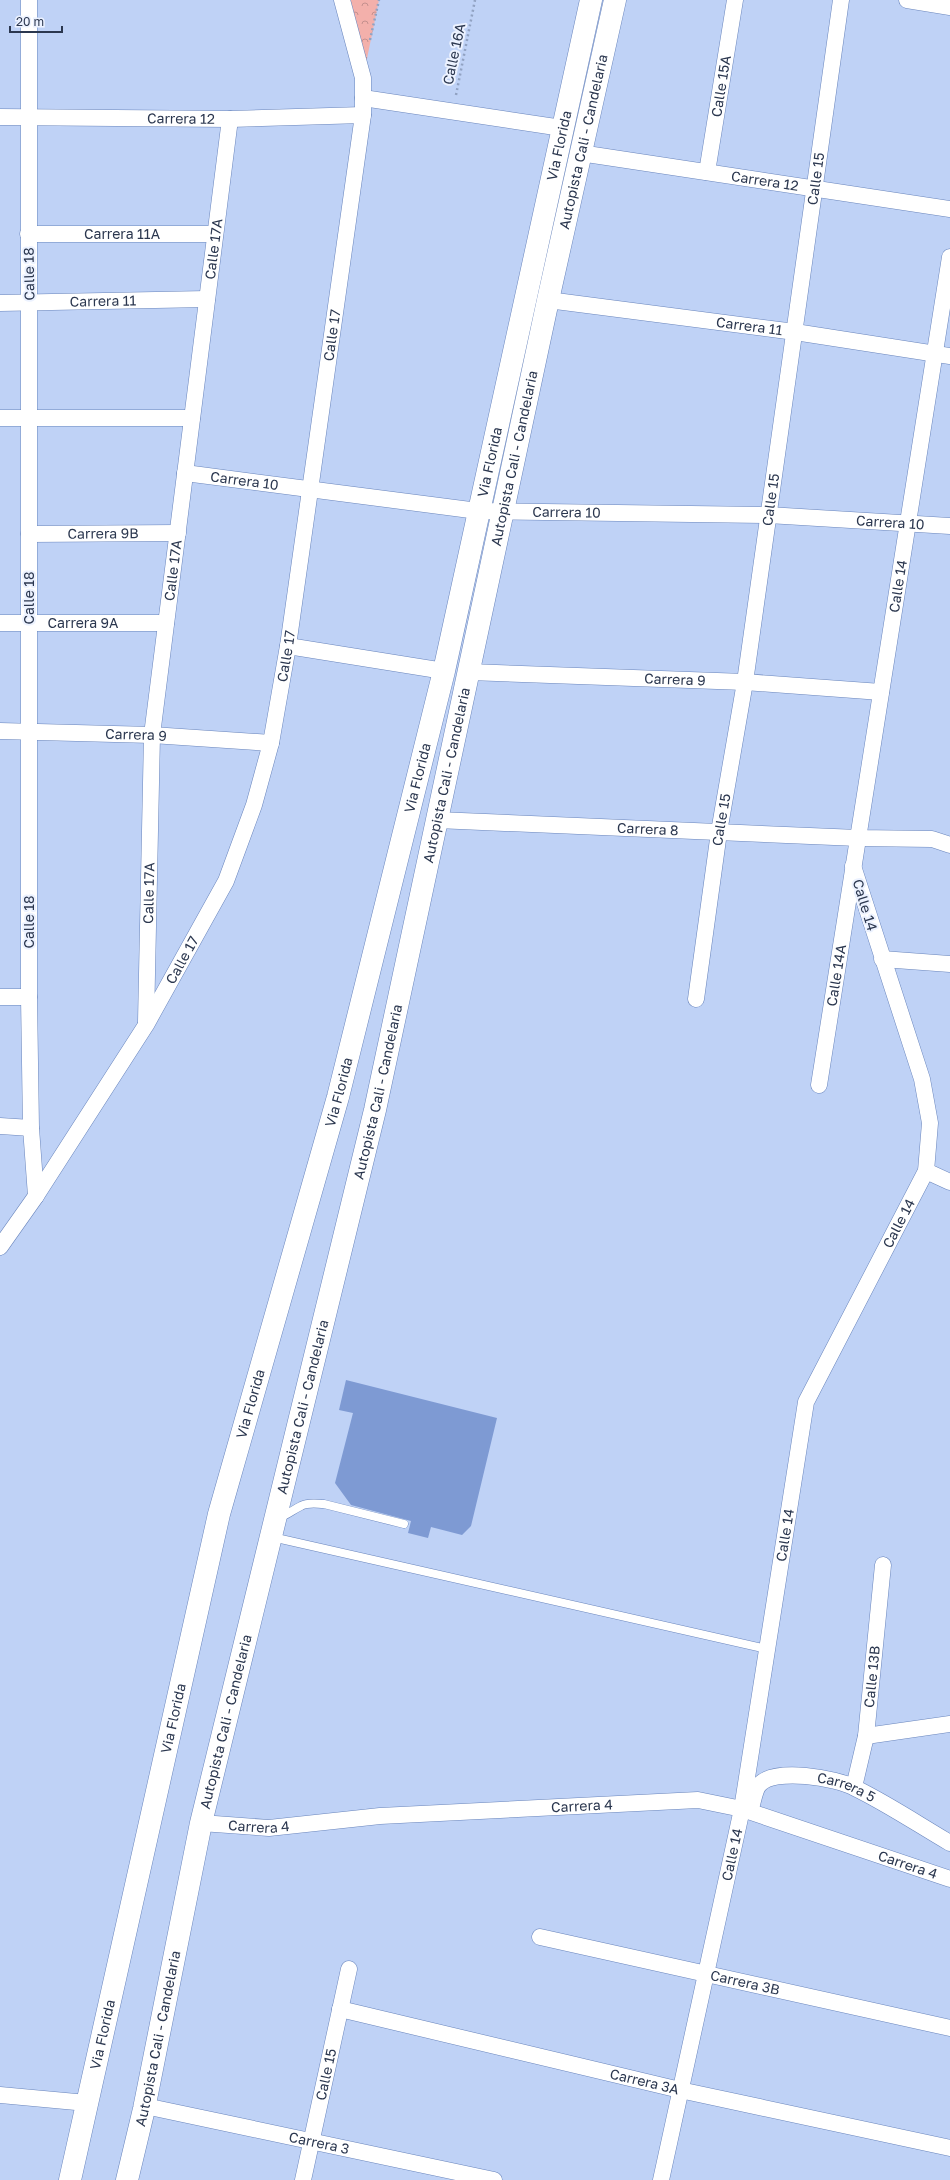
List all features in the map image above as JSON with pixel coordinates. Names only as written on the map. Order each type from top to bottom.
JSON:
[{"type":"main road","name":"Via Florida","points":[[70,2180],[219,1514],[338,1097],[444,671],[478,510],[591,0]]},
{"type":"main road","name":"Autopista Cali - Candelaria","points":[[127,2180],[145,2106],[202,1823],[375,1110],[502,511],[580,153],[616,0]]},
{"type":"street","name":"Calle 18","points":[[30,0],[28,234],[31,418],[29,534],[30,997],[32,1128],[36,1196]]},
{"type":"street","name":"Calle 17","points":[[0,1247],[36,1196],[146,1025],[226,881],[254,805],[271,743],[288,646],[363,115],[363,78],[342,0]]},
{"type":"street","name":"Calle 15A","points":[[706,172],[735,0]]},
{"type":"street","name":"Calle 15","points":[[696,999],[795,332],[841,0]]},
{"type":"street","points":[[907,0],[950,7]]},
{"type":"street","points":[[364,98],[562,128]]},
{"type":"street","name":"Carrera 12","points":[[0,117],[230,119],[363,115]]},
{"type":"street","name":"Calle 17A","points":[[146,1025],[152,735],[230,119]]},
{"type":"street","name":"Carrera 12","points":[[580,153],[950,209]]},
{"type":"street","name":"Carrera 11A","points":[[28,234],[215,234]]},
{"type":"street","name":"Calle 14","points":[[661,2180],[706,1973],[746,1810],[767,1649],[806,1402],[926,1172],[930,1123],[922,1079],[853,866],[908,525],[942,355],[950,257]]},
{"type":"street","name":"Carrera 11","points":[[0,303],[207,299]]},
{"type":"street","name":"Carrera 11","points":[[548,300],[795,332],[942,355]]},
{"type":"street","points":[[0,418],[192,418]]},
{"type":"street","name":"Carrera 10","points":[[185,473],[478,510],[768,515],[908,525],[950,526]]},
{"type":"street","name":"Carrera 9B","points":[[29,534],[178,533]]},
{"type":"street","name":"Carrera 9A","points":[[0,623],[166,624]]},
{"type":"street","points":[[288,646],[444,671]]},
{"type":"street","name":"Carrera 9","points":[[469,672],[744,682],[881,692]]},
{"type":"street","name":"Carrera 9","points":[[0,731],[152,735],[271,743]]},
{"type":"street","name":"Carrera 8","points":[[437,820],[858,838]]},
{"type":"street","points":[[858,838],[932,839],[950,845]]},
{"type":"street","name":"Calle 14A","points":[[818,1085],[853,866]]},
{"type":"street","points":[[882,959],[950,964]]},
{"type":"street","points":[[0,996],[30,997]]},
{"type":"street","points":[[0,1126],[32,1128]]},
{"type":"street","points":[[926,1172],[950,1182]]},
{"type":"street","name":"Calle 13B","points":[[854,1787],[866,1736],[883,1565]]},
{"type":"street","points":[[866,1736],[950,1724]]},
{"type":"street","name":"Carrera 5","points":[[746,1810],[758,1786],[765,1780],[780,1775],[816,1778],[854,1787],[950,1843]]},
{"type":"street","name":"Carrera 4","points":[[202,1823],[269,1828],[380,1816],[698,1800],[746,1810],[950,1879]]},
{"type":"street","name":"Carrera 3B","points":[[540,1937],[950,2028]]},
{"type":"street","name":"Calle 15","points":[[303,2180],[310,2142],[349,1969]]},
{"type":"street","name":"Carrera 3A","points":[[340,2009],[680,2090],[950,2148]]},
{"type":"street","points":[[0,2095],[87,2103]]},
{"type":"street","name":"Carrera 3","points":[[145,2106],[494,2180]]},
{"type":"lane","points":[[274,1527],[285,1516],[302,1505],[318,1504],[404,1524]]},
{"type":"lane","points":[[274,1527],[767,1649]]},
{"type":"path","name":"Calle 16A","points":[[452,111],[475,0]]},
{"type":"green space","points":[[342,0],[379,0],[363,78]]},
{"type":"building","points":[[346,1380],[497,1418],[471,1526],[462,1535],[431,1527],[428,1538],[408,1533],[411,1521],[351,1505],[335,1483],[353,1413],[339,1410]]}]
